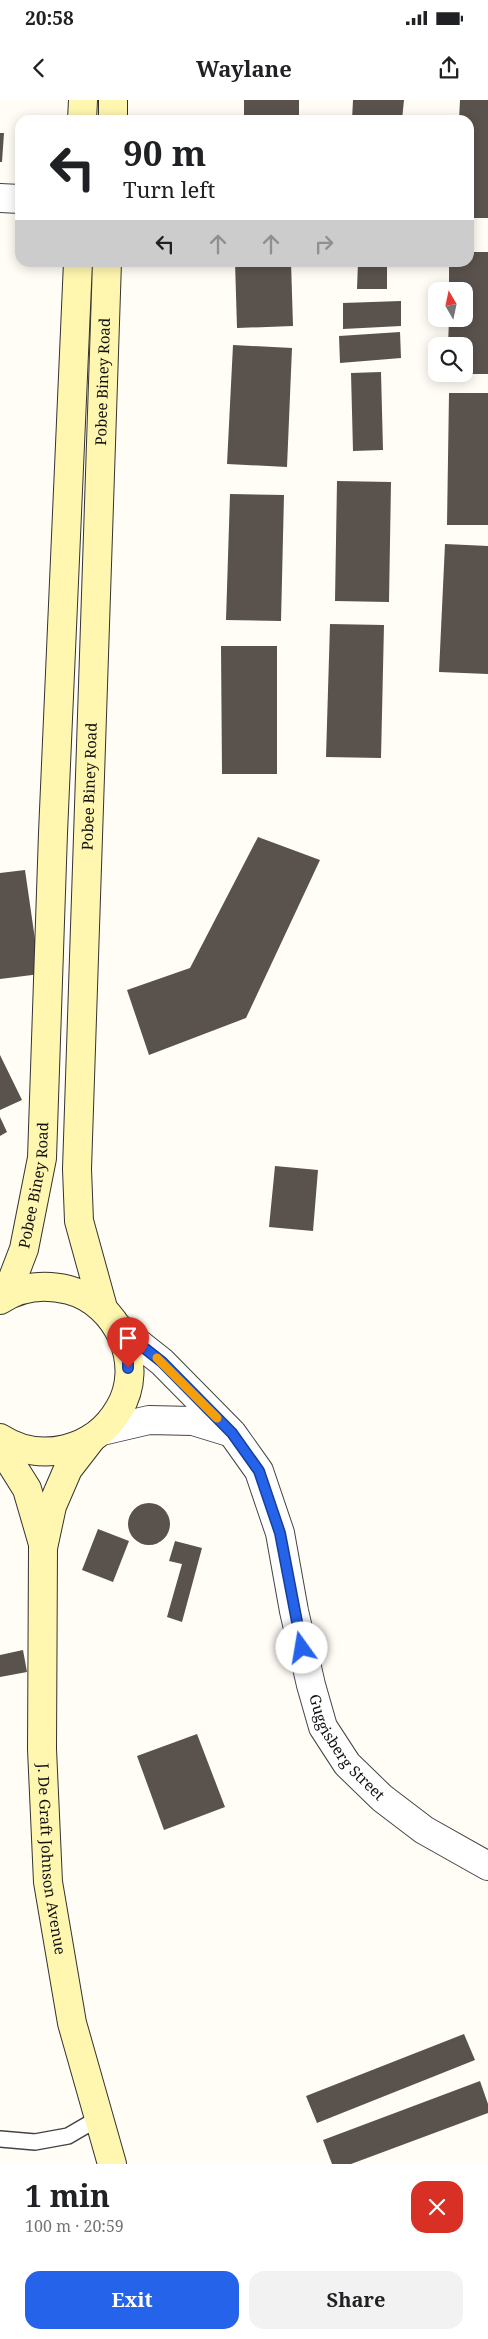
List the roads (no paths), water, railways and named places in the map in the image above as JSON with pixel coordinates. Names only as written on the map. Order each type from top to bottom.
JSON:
[{"type":"street","points":[[82,115],[83,100]]},
{"type":"street","points":[[113,100],[113,115]]},
{"type":"street","points":[[0,198],[15,199]]},
{"type":"street","name":"Pobee Biney Road","points":[[3,1298],[24,1249],[42,1158],[53,823],[78,267]]},
{"type":"street","name":"Pobee Biney Road","points":[[97,1434],[120,1409],[129,1382],[128,1354],[111,1318],[79,1221],[77,1169],[108,267]]},
{"type":"street","points":[[3,1298],[30,1287],[56,1286],[81,1293],[111,1318]]},
{"type":"street","name":"Guggisberg Street","points":[[111,1318],[162,1362],[232,1433],[259,1471],[280,1533],[294,1611],[323,1727],[347,1764],[382,1798],[424,1830],[488,1866]]},
{"type":"street","points":[[0,1438],[12,1446],[35,1452],[59,1451],[82,1444],[97,1434],[149,1420],[193,1421],[232,1433]]},
{"type":"street","name":"J. De Graft Johnson Avenue","points":[[97,1434],[68,1469],[52,1506],[43,1548],[42,1749],[48,1882],[72,2023],[112,2164]]},
{"type":"street","name":"J. De Graft Johnson Avenue","points":[[0,1446],[27,1489],[43,1548]]},
{"type":"lane","points":[[0,2139],[35,2142],[68,2136],[99,2118]]}]
